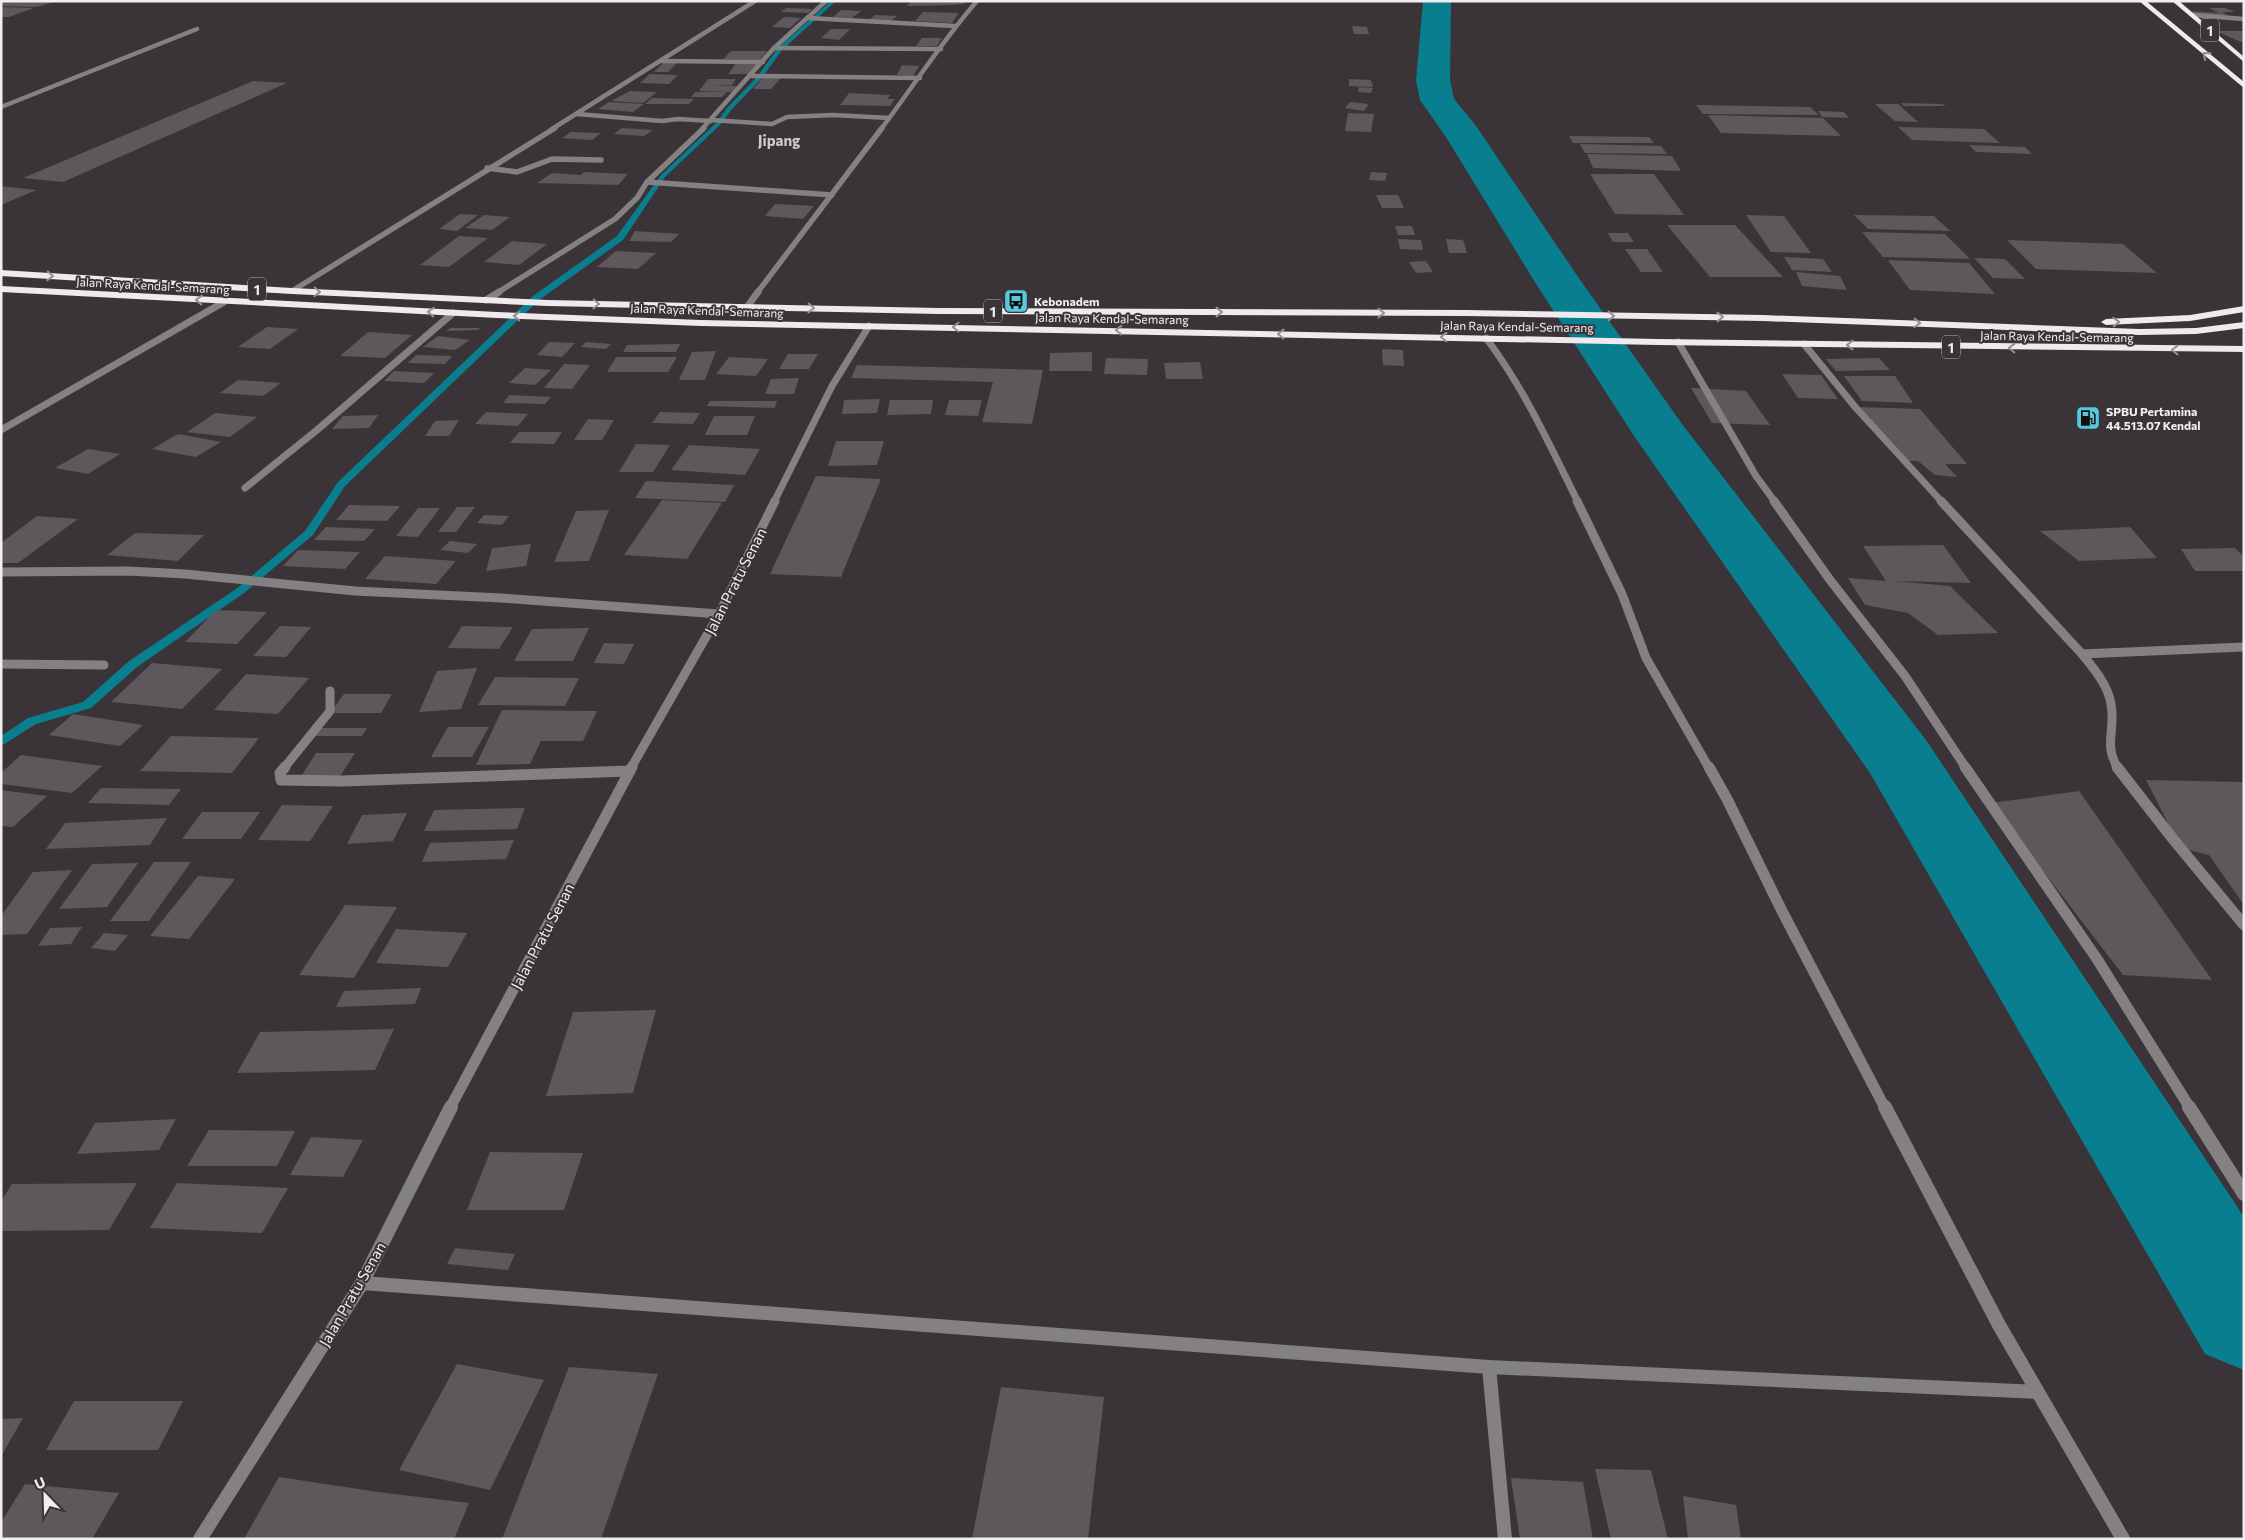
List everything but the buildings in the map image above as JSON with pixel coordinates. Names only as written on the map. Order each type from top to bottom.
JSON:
[{"type":"highway","name":"1","points":[[2142,1],[2244,86]]},
{"type":"highway","name":"1","points":[[2175,1],[2244,60]]},
{"type":"highway","name":"Jalan Raya Kendal-Semarang","points":[[1,273],[292,291],[548,303],[939,311],[1439,313],[1763,318],[2015,326]]},
{"type":"highway","name":"Jalan Raya Kendal-Semarang","points":[[1,289],[536,317],[870,326],[1658,342],[2244,348]]},
{"type":"highway","name":"1","points":[[2015,326],[2048,323],[2159,320],[2244,309]]},
{"type":"highway","points":[[2015,326],[2139,332],[2196,331],[2244,325]]},
{"type":"street","points":[[292,291],[755,1]]},
{"type":"street","points":[[486,300],[615,219],[713,120],[754,76],[763,62],[793,29],[810,18],[826,1]]},
{"type":"street","points":[[747,307],[920,78],[955,26],[977,1]]},
{"type":"street","points":[[2193,15],[2244,18]]},
{"type":"street","points":[[810,18],[955,26]]},
{"type":"street","points":[[1,107],[197,29]]},
{"type":"street","points":[[776,48],[941,49]]},
{"type":"street","points":[[662,61],[763,62]]},
{"type":"street","points":[[754,76],[920,78]]},
{"type":"street","points":[[577,114],[662,122],[678,119],[772,124],[787,117],[833,115],[889,118]]},
{"type":"street","points":[[487,168],[517,172],[552,159],[601,160]]},
{"type":"street","points":[[650,182],[832,195]]},
{"type":"street","points":[[1,430],[224,302]]},
{"type":"street","points":[[245,488],[317,430],[453,313]]},
{"type":"street","name":"Jalan Pratu Senan","points":[[200,1539],[362,1283],[470,1069],[630,771],[719,614],[832,386],[870,326]]},
{"type":"street","points":[[1489,338],[1536,418],[1595,536],[1622,594],[1646,658],[1727,798],[1782,911],[1999,1325],[2123,1539]]},
{"type":"street","points":[[1678,342],[1756,476],[1830,580],[1905,676],[1933,717],[1987,802],[2097,959],[2244,1194]]},
{"type":"street","points":[[1804,344],[1856,408],[2102,678],[2111,695],[2113,709],[2110,748],[2111,755],[2119,770],[2180,849],[2244,925]]},
{"type":"street","points":[[1,572],[128,571],[233,578],[355,591],[501,598],[719,614]]},
{"type":"street","points":[[2082,654],[2244,647]]},
{"type":"street","points":[[1,664],[104,665]]},
{"type":"street","points":[[330,691],[330,711],[280,773],[281,780],[342,781],[630,771]]},
{"type":"street","points":[[362,1283],[1489,1367],[2037,1392]]},
{"type":"street","points":[[1489,1367],[1505,1539]]},
{"type":"waterway","points":[[1,742],[32,721],[87,705],[133,664],[240,591],[309,533],[341,484],[536,298],[620,238],[663,176],[719,123],[729,109],[759,78],[780,49],[834,1]]},
{"type":"waterway","points":[[1437,1],[1433,80],[1437,100],[1463,134],[1556,279],[1662,436],[1899,758],[2244,1315]]},
{"type":"place","name":"Kebonadem","points":[[1016,301]]},
{"type":"place","name":"SPBU Pertamina 44.513.07 Kendal","points":[[2088,418]]},
{"type":"district","name":"Jipang","points":[[779,140]]}]
